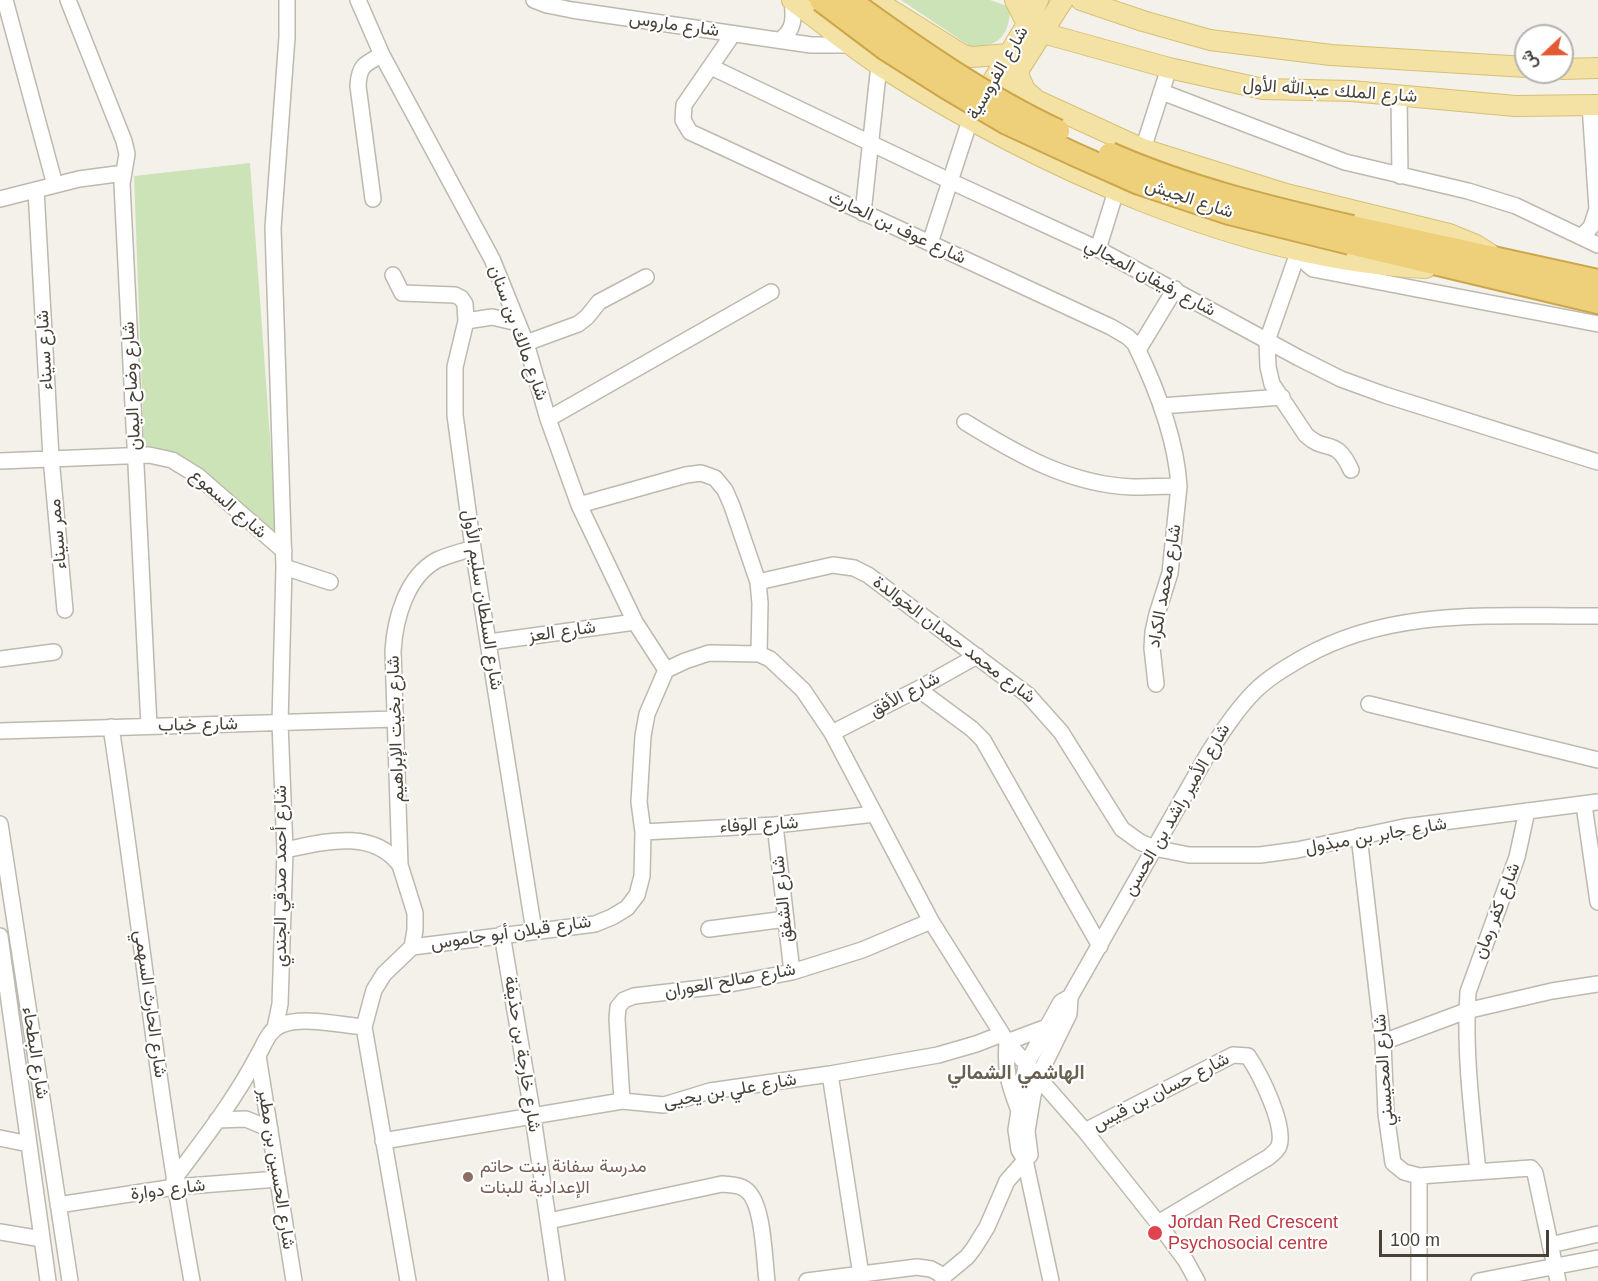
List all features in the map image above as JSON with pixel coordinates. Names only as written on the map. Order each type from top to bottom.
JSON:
[{"type":"highway","name":"شارع الجيش","points":[[821,0],[886,49],[1007,123],[1139,183],[1354,252],[1456,269],[1598,302]]},
{"type":"highway","name":"شارع الجيش","points":[[849,0],[894,33],[984,90],[1065,134],[1126,161],[1256,205],[1354,252],[1495,257],[1598,281]]},
{"type":"main road","points":[[792,0],[879,65],[976,123],[1116,191],[1209,225],[1302,250],[1354,252]]},
{"type":"main road","points":[[875,0],[963,55],[972,57],[1008,54]]},
{"type":"main road","points":[[1016,0],[1035,29]]},
{"type":"main road","name":"شارع الفروسية","points":[[976,123],[1017,72],[1035,29],[1038,0]]},
{"type":"main road","name":"شارع الفروسية","points":[[976,123],[1008,54],[1063,0]]},
{"type":"main road","name":"شارع الملك عبدالله الأول","points":[[1081,0],[1210,40],[1330,55],[1514,66]]},
{"type":"main road","points":[[1121,0],[1127,9],[1143,21]]},
{"type":"main road","name":"شارع الملك عبدالله الأول","points":[[1035,29],[1169,68],[1263,89],[1351,91],[1515,106],[1594,105]]},
{"type":"main road","points":[[1574,69],[1598,68]]},
{"type":"main road","points":[[1017,72],[1025,90],[1036,100],[1143,149],[1286,195],[1449,234],[1476,245],[1495,257]]},
{"type":"street","points":[[5,0],[55,185]]},
{"type":"street","name":"شارع وضاح اليمان","points":[[68,0],[128,154],[122,184],[149,726]]},
{"type":"street","points":[[280,723],[284,551],[273,228],[287,37],[287,0]]},
{"type":"street","name":"شارع مالك بن سنان","points":[[358,0],[382,55],[492,260],[518,322],[548,419],[579,505],[635,622],[666,670]]},
{"type":"street","name":"شارع ماروس","points":[[534,0],[547,6],[733,34],[824,46],[851,45]]},
{"type":"street","points":[[780,40],[788,33],[793,23],[792,0]]},
{"type":"street","name":"شارع عوف بن الحارث","points":[[733,34],[684,105],[683,120],[690,132],[1111,327],[1128,337],[1138,350]]},
{"type":"street","points":[[372,199],[358,73],[363,65],[382,55]]},
{"type":"street","points":[[863,213],[879,65]]},
{"type":"street","name":"شارع رفيفان المجالي","points":[[711,67],[1098,249],[1320,369],[1363,387],[1598,462]]},
{"type":"street","points":[[1143,149],[1169,68]]},
{"type":"street","points":[[1162,92],[1345,162],[1467,191],[1516,206],[1598,245]]},
{"type":"street","points":[[1399,96],[1400,176]]},
{"type":"street","points":[[1581,237],[1591,227],[1597,209],[1594,105]]},
{"type":"street","name":"شارع الفروسية","points":[[930,243],[950,181],[976,123]]},
{"type":"street","points":[[0,199],[92,177],[124,173]]},
{"type":"street","name":"شارع سيناء","points":[[36,190],[51,458]]},
{"type":"street","points":[[1098,249],[1116,191]]},
{"type":"street","points":[[1302,250],[1267,341],[1269,378],[1306,435],[1341,452],[1351,470]]},
{"type":"street","points":[[1354,252],[1598,324]]},
{"type":"street","points":[[393,274],[399,290],[406,294],[456,295],[461,298],[465,304],[466,321],[492,316],[518,322]]},
{"type":"street","points":[[525,343],[578,324],[599,302],[646,277]]},
{"type":"street","points":[[1138,350],[1175,290]]},
{"type":"street","points":[[548,419],[771,292]]},
{"type":"street","name":"شارع السلطان سليم الأول","points":[[466,321],[455,367],[455,415],[473,548],[534,931]]},
{"type":"street","name":"شارع محمد الكراد","points":[[1138,350],[1161,406],[1175,455],[1179,486],[1170,573],[1153,632],[1152,648],[1156,684]]},
{"type":"street","points":[[1161,406],[1282,397]]},
{"type":"street","points":[[965,422],[1030,460],[1080,478],[1131,487],[1179,486]]},
{"type":"street","name":"شارع السموع","points":[[51,458],[135,454],[162,457],[186,467],[212,487],[284,551]]},
{"type":"street","points":[[0,461],[51,458]]},
{"type":"street","name":"ممر سيناء","points":[[51,458],[64,610]]},
{"type":"street","points":[[579,505],[686,475],[701,473],[715,478],[725,490],[732,506],[758,582],[759,654]]},
{"type":"street","name":"شارع بخيت الإبراهيم","points":[[412,947],[415,913],[400,865],[394,631],[398,615],[411,588],[426,568],[437,560],[473,548]]},
{"type":"street","name":"شارع محمد حمدان الخوالدة","points":[[758,582],[832,565],[854,568],[868,575],[1028,695],[1061,732],[1122,829],[1140,842],[1154,848]]},
{"type":"street","points":[[284,567],[330,582]]},
{"type":"street","name":"شارع الأمير راشد بن الحسن","points":[[1025,1161],[1029,1155],[1028,1122],[1038,1077],[1069,1014],[1070,997],[1209,752],[1232,717],[1264,683],[1309,654],[1347,636],[1385,625],[1438,618],[1598,616]]},
{"type":"street","name":"شارع العز","points":[[489,642],[635,622]]},
{"type":"street","points":[[0,659],[54,652]]},
{"type":"street","points":[[666,670],[709,653],[759,654],[778,666],[803,690],[832,733],[932,921],[1004,1038],[1085,1131],[1158,1223],[1186,1261],[1197,1281]]},
{"type":"street","name":"شارع الأفق","points":[[832,733],[977,656]]},
{"type":"street","name":"شارع قبلان أبو جاموس","points":[[408,1281],[364,1027],[374,990],[384,974],[412,947],[595,924],[627,908],[637,895],[642,876],[643,832],[639,802],[643,736],[647,714],[666,670]]},
{"type":"street","points":[[918,689],[972,729],[983,740],[1100,946]]},
{"type":"street","points":[[1369,704],[1598,760]]},
{"type":"street","name":"شارع خباب","points":[[0,731],[395,718]]},
{"type":"street","name":"شارع أحمد صدقي الجندي","points":[[275,1028],[280,1004],[285,849],[280,723]]},
{"type":"street","name":"شارع الحارث السهمي","points":[[111,727],[174,1183],[192,1281]]},
{"type":"street","points":[[1591,804],[1598,902]]},
{"type":"street","name":"شارع جابر بن مبذول","points":[[1154,848],[1189,855],[1260,855],[1297,850],[1404,827],[1591,804]]},
{"type":"street","name":"شارع كفر رمان","points":[[1478,1171],[1472,1118],[1466,1011],[1470,983],[1510,878],[1522,841],[1527,811]]},
{"type":"street","name":"شارع الوفاء","points":[[643,832],[775,825],[875,814]]},
{"type":"street","name":"شارع البطحاء","points":[[0,824],[70,1281]]},
{"type":"street","name":"شارع الشفق","points":[[775,825],[792,972]]},
{"type":"street","name":"شارع المحيسني","points":[[1359,836],[1383,1042],[1386,1114],[1393,1162],[1404,1172],[1419,1176]]},
{"type":"street","points":[[285,849],[323,842],[355,840],[373,845],[393,856],[400,865]]},
{"type":"street","points":[[709,929],[786,919]]},
{"type":"street","name":"شارع صالح العوران","points":[[622,1101],[617,1019],[618,1007],[624,1000],[792,972],[862,950],[932,921]]},
{"type":"street","name":"شارع خارجة بن حذيفة","points":[[502,934],[533,1117],[557,1281]]},
{"type":"street","name":"شارع البطحاء","points":[[0,936],[7,1038],[28,1144],[48,1281]]},
{"type":"street","points":[[1383,1042],[1466,1011],[1552,991],[1598,984]]},
{"type":"street","name":"شارع الأمير راشد بن الحسن","points":[[1052,1281],[1025,1161],[1016,1137],[1026,1065],[1061,1002],[1070,997]]},
{"type":"street","points":[[174,1183],[275,1028],[289,1022],[303,1021],[364,1027]]},
{"type":"street","name":"شارع علي بن يحيى","points":[[383,1141],[622,1101],[664,1105],[710,1092],[938,1055],[1047,1026]]},
{"type":"street","points":[[1004,1038],[1009,1086],[1019,1110]]},
{"type":"street","name":"شارع حسان بن قيس","points":[[1085,1131],[1233,1055],[1248,1056],[1264,1082],[1277,1122],[1280,1142],[1277,1150],[1158,1223]]},
{"type":"street","name":"شارع الحسين بن مطير","points":[[258,1056],[294,1281]]},
{"type":"street","points":[[830,1074],[861,1275]]},
{"type":"street","points":[[217,1120],[246,1119],[270,1129]]},
{"type":"street","points":[[0,1138],[28,1144]]},
{"type":"street","points":[[807,1281],[924,1267],[938,1272],[944,1279],[974,1248],[987,1227],[1007,1181],[1025,1161]]},
{"type":"street","points":[[1419,1281],[1419,1176],[1531,1168],[1535,1173],[1556,1274]]},
{"type":"street","name":"شارع دوارة","points":[[58,1205],[174,1183],[278,1179]]},
{"type":"street","points":[[549,1221],[722,1184],[737,1185],[747,1190],[755,1201],[759,1215],[767,1281]]},
{"type":"street","points":[[0,1232],[42,1239]]},
{"type":"street","points":[[1550,1245],[1598,1234]]},
{"type":"street","points":[[1479,1281],[1556,1274],[1598,1258]]},
{"type":"green space","points":[[901,0],[990,0],[1010,7],[1008,25],[996,42],[981,47],[971,47]]},
{"type":"green space","points":[[250,163],[278,547],[209,479],[144,449],[134,176]]},
{"type":"place","name":"مدرسة سفانة بنت حاتم الإعدادية للبنات","points":[[468,1177]]},
{"type":"place","name":"Jordan Red Crescent Psychosocial centre","points":[[1155,1233]]},
{"type":"district","name":"الهاشمي الشمالي","points":[[1016,1073]]}]
